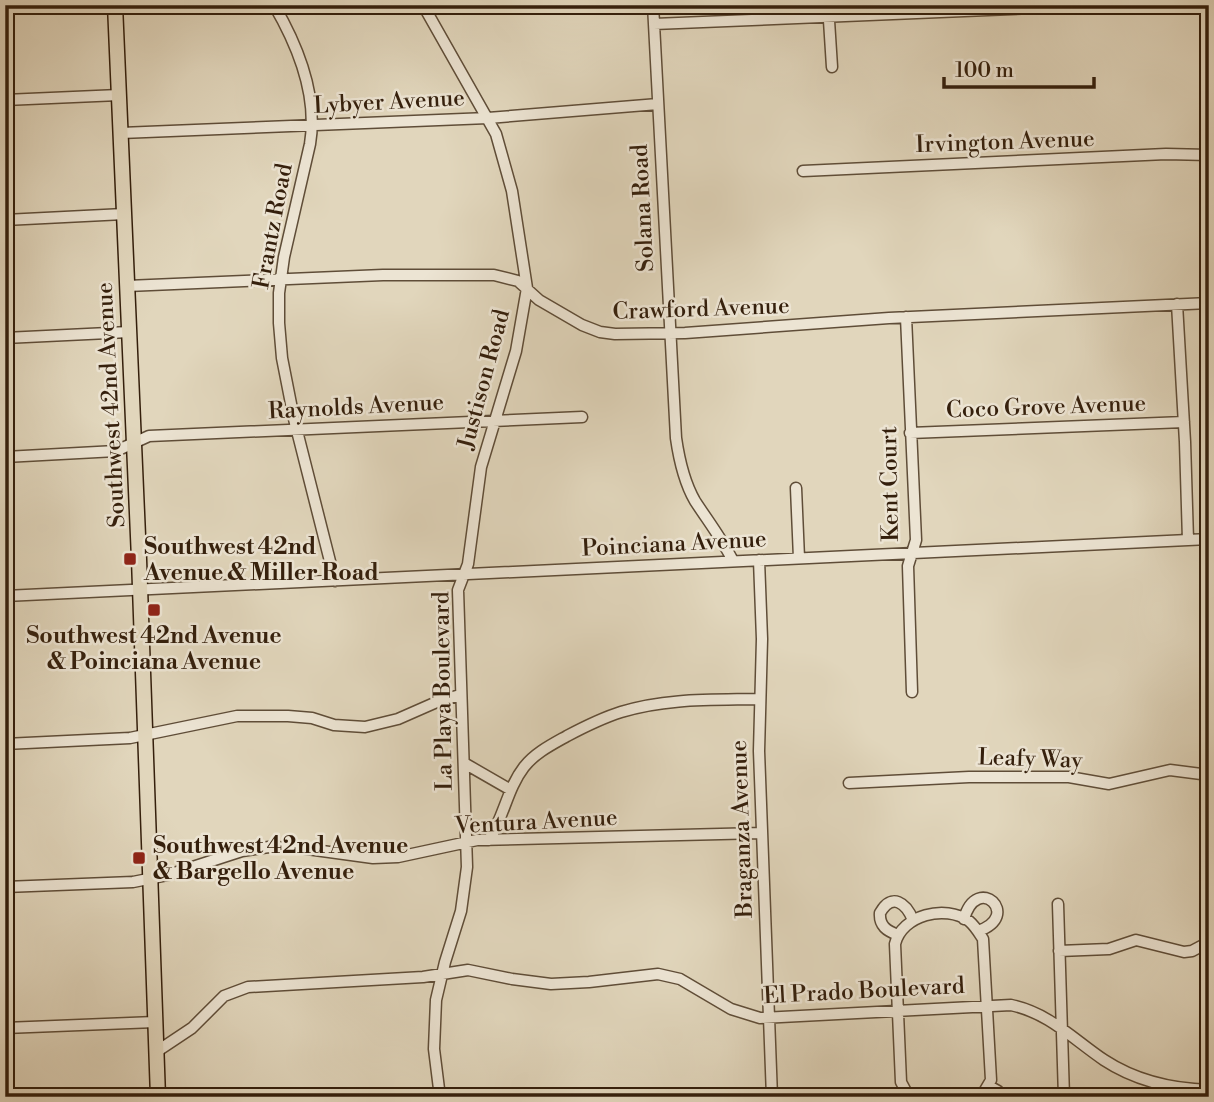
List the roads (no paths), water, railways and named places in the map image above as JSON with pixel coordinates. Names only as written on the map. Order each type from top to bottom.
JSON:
[{"type":"main road","name":"Southwest 42nd Avenue","points":[[115,5],[158,1097]]},
{"type":"street","name":"Frantz Road","points":[[274,5],[299,53],[312,126],[281,279],[278,311],[281,347],[297,431],[335,581]]},
{"type":"street","name":"Justison Road","points":[[423,5],[496,134],[512,191],[527,288],[516,351],[481,467],[470,556],[464,574]]},
{"type":"street","name":"Solana Road","points":[[653,5],[673,415],[682,467],[695,500],[733,561]]},
{"type":"street","points":[[828,5],[832,67]]},
{"type":"street","points":[[654,24],[1107,5]]},
{"type":"street","points":[[5,100],[119,94]]},
{"type":"street","name":"Lybyer Avenue","points":[[121,133],[488,118],[657,104]]},
{"type":"street","name":"Irvington Avenue","points":[[803,171],[1166,154],[1209,155]]},
{"type":"street","points":[[5,220],[124,214]]},
{"type":"street","name":"Crawford Avenue","points":[[127,286],[483,274],[512,278],[564,316],[594,330],[615,334],[669,334],[906,317],[1209,303]]},
{"type":"street","points":[[1177,304],[1188,540]]},
{"type":"street","name":"Kent Court","points":[[906,317],[916,540],[908,566],[912,692]]},
{"type":"street","points":[[5,338],[129,332]]},
{"type":"street","name":"Raynolds Avenue","points":[[5,457],[116,452],[149,436],[582,417]]},
{"type":"street","name":"Coco Grove Avenue","points":[[910,433],[1184,422]]},
{"type":"street","points":[[796,488],[799,558]]},
{"type":"street","name":"Poinciana Avenue","points":[[5,596],[1209,539]]},
{"type":"street","name":"Braganza Avenue","points":[[759,560],[762,639],[759,699],[761,833],[772,1097]]},
{"type":"street","name":"La Playa Boulevard","points":[[440,1097],[434,1037],[436,1000],[464,896],[467,841],[457,590],[464,574]]},
{"type":"street","points":[[5,744],[130,738],[237,716],[288,716],[334,725],[372,726],[460,695]]},
{"type":"street","points":[[489,840],[521,771],[539,753],[582,729],[618,712],[677,701],[759,699]]},
{"type":"street","points":[[464,763],[511,790]]},
{"type":"street","name":"Leafy Way","points":[[849,783],[969,777],[1069,777],[1109,784],[1170,770],[1209,775]]},
{"type":"street","name":"Ventura Avenue","points":[[5,887],[133,881],[262,847],[293,847],[354,857],[389,858],[467,841],[761,833]]},
{"type":"street","points":[[964,919],[969,904],[975,900],[982,898],[992,902],[998,912],[995,921],[990,927],[978,931]]},
{"type":"street","points":[[898,935],[882,925],[880,913],[885,905],[902,903],[913,920]]},
{"type":"street","points":[[1058,904],[1064,1097]]},
{"type":"street","points":[[903,1095],[895,944],[898,935],[913,920],[934,914],[964,919],[978,931],[983,943],[991,1076],[989,1086],[981,1097]]},
{"type":"street","points":[[1059,951],[1110,949],[1136,940],[1184,952],[1209,943]]},
{"type":"street","name":"El Prado Boulevard","points":[[156,1052],[192,1028],[224,996],[242,988],[468,970],[523,981],[561,984],[657,974],[680,979],[742,1014],[760,1018],[986,1004],[1011,1005],[1046,1017],[1107,1062],[1130,1075],[1165,1085],[1209,1090]]},
{"type":"street","points":[[5,1028],[155,1022]]},
{"type":"street","points":[[989,1086],[1002,1097]]},
{"type":"place","name":"Southwest 42nd Avenue & Miller Road","points":[[130,559]]},
{"type":"place","name":"Southwest 42nd Avenue & Poinciana Avenue","points":[[154,610]]},
{"type":"place","name":"Southwest 42nd Avenue & Bargello Avenue","points":[[139,858]]}]
